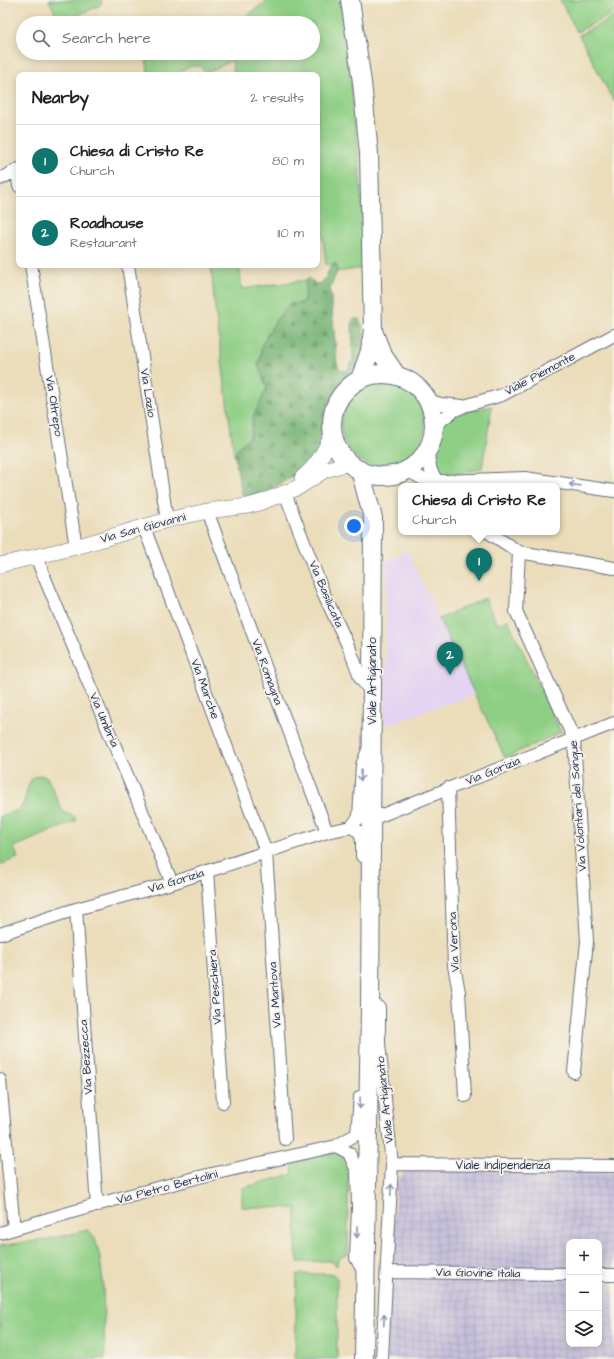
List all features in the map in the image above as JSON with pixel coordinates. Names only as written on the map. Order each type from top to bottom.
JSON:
[{"type":"main road","points":[[350,0],[362,82],[369,154],[373,330],[370,351],[360,379]]},
{"type":"main road","points":[[373,330],[382,354],[397,376]]},
{"type":"main road","points":[[385,374],[397,376],[415,385],[427,400],[433,412],[434,434],[427,451],[414,465],[406,470],[388,475],[374,475],[354,467],[338,452],[332,435],[331,425],[333,411],[339,398],[348,387],[360,379],[372,375],[385,374]]},
{"type":"main road","name":"Viale Artigianato","points":[[354,467],[373,518]]},
{"type":"main road","name":"Viale Artigianato","points":[[364,1359],[371,946],[373,518],[379,492],[388,475]]},
{"type":"street","points":[[0,179],[16,171]]},
{"type":"street","name":"Via Oltrepo","points":[[32,268],[76,547]]},
{"type":"street","name":"Via Lazio","points":[[128,268],[167,520]]},
{"type":"street","name":"Viale Piemonte","points":[[434,426],[453,411],[502,394],[614,335]]},
{"type":"street","name":"Viale Piemonte","points":[[427,400],[441,404],[464,406]]},
{"type":"street","name":"Via San Giovanni","points":[[286,493],[316,465],[332,435]]},
{"type":"street","points":[[427,451],[431,471],[437,483]]},
{"type":"street","name":"Via San Giovanni","points":[[0,565],[76,547],[167,520],[207,511],[248,506],[299,487],[325,470],[354,467]]},
{"type":"street","points":[[406,470],[435,483]]},
{"type":"street","points":[[441,483],[525,478],[559,483]]},
{"type":"street","points":[[560,483],[614,491]]},
{"type":"street","name":"Via Basilicata","points":[[286,493],[323,592],[350,650],[361,679],[372,693]]},
{"type":"street","name":"Via Romagna","points":[[207,511],[326,832]]},
{"type":"street","name":"Via Marche","points":[[144,527],[266,852]]},
{"type":"street","points":[[493,535],[519,552],[614,568]]},
{"type":"street","name":"Via Volontari del Sangue","points":[[519,552],[516,611],[574,739],[587,940],[574,1072]]},
{"type":"street","name":"Via Umbria","points":[[36,557],[172,882]]},
{"type":"street","name":"Via Gorizia","points":[[372,819],[614,723]]},
{"type":"street","points":[[371,946],[362,932],[362,841],[360,832],[351,827],[359,817],[362,765],[372,738]]},
{"type":"street","name":"Via Verona","points":[[448,788],[454,966],[459,992],[465,1096]]},
{"type":"street","name":"Via Gorizia","points":[[0,934],[76,909],[172,882],[326,832],[351,827]]},
{"type":"street","name":"Viale Artigianato","points":[[372,843],[377,851],[379,862],[379,1044],[392,1164],[382,1359]]},
{"type":"street","name":"Via Mantova","points":[[266,852],[285,1139]]},
{"type":"street","name":"Via Peschiera","points":[[207,871],[224,1102]]},
{"type":"street","name":"Via Bezzecca","points":[[76,909],[97,1206]]},
{"type":"street","name":"Via Pietro Bertolini","points":[[0,1233],[199,1177],[336,1146],[357,1134],[359,1112],[361,1023],[370,1011]]},
{"type":"street","points":[[0,1080],[14,1229]]},
{"type":"street","points":[[336,1146],[349,1153],[357,1172],[358,1208],[356,1258],[366,1276]]},
{"type":"street","name":"Viale Indipendenza","points":[[392,1164],[614,1166]]},
{"type":"street","name":"Via Giovine Italia","points":[[387,1272],[566,1274]]},
{"type":"street","points":[[602,1275],[614,1275]]},
{"type":"shaded area","points":[[407,550],[475,694],[385,726],[386,561]]},
{"type":"shaded area","points":[[406,1170],[614,1173],[614,1359],[386,1359],[396,1184]]},
{"type":"green space","points":[[49,0],[101,0],[102,3],[99,6],[76,16],[57,16]]},
{"type":"green space","points":[[268,0],[341,0],[360,171],[365,268],[337,272],[337,266],[332,264],[330,266],[326,264],[320,217],[320,72],[234,72],[232,60],[320,60],[320,16],[245,16]]},
{"type":"green space","points":[[560,0],[614,0],[614,13],[577,32]]},
{"type":"green space","points":[[614,17],[614,102],[579,35]]},
{"type":"green space","points":[[146,60],[232,60],[209,72],[204,72],[201,66],[194,66],[180,72],[148,72]]},
{"type":"green space","points":[[335,263],[337,266],[337,272],[330,288],[337,363],[340,370],[347,371],[353,360],[353,319],[359,319],[364,335],[364,343],[359,360],[351,375],[330,400],[321,442],[316,454],[311,460],[303,468],[282,483],[259,494],[249,496],[242,495],[235,457],[239,446],[249,439],[253,416],[267,388],[258,365],[261,359],[261,348],[263,342],[276,320],[289,304],[302,303],[304,301],[306,280],[309,278],[316,284],[320,283],[325,279],[330,268]]},
{"type":"green space","points":[[211,268],[239,268],[242,289],[306,280],[304,301],[280,315],[263,342],[258,365],[267,388],[253,416],[249,439],[239,446],[235,457],[234,455]]},
{"type":"green space","points":[[383,383],[399,386],[413,395],[422,409],[425,425],[422,441],[413,455],[399,464],[383,467],[367,464],[353,455],[344,441],[341,425],[344,409],[353,395],[367,386]]},
{"type":"green space","points":[[492,406],[482,468],[457,475],[442,476],[434,467],[434,461],[436,441],[443,423],[447,419],[457,414]]},
{"type":"green space","points":[[485,598],[497,624],[508,620],[561,732],[505,758],[439,619]]},
{"type":"green space","points":[[40,775],[47,777],[63,812],[75,817],[76,821],[14,847],[18,858],[0,865],[0,816],[14,812],[21,807],[31,780]]},
{"type":"green space","points":[[336,1152],[348,1161],[348,1254],[338,1259],[337,1266],[331,1261],[298,1262],[296,1248],[296,1208],[242,1207],[242,1188],[293,1174],[292,1159]]},
{"type":"green space","points":[[88,1230],[95,1239],[100,1257],[103,1285],[105,1359],[0,1359],[0,1246],[58,1237]]},
{"type":"green space","points":[[297,1274],[333,1274],[337,1278],[337,1359],[295,1359]]},
{"type":"place","name":"Chiesa di Cristo Re","points":[[479,581]]},
{"type":"place","name":"Roadhouse","points":[[450,675]]}]
